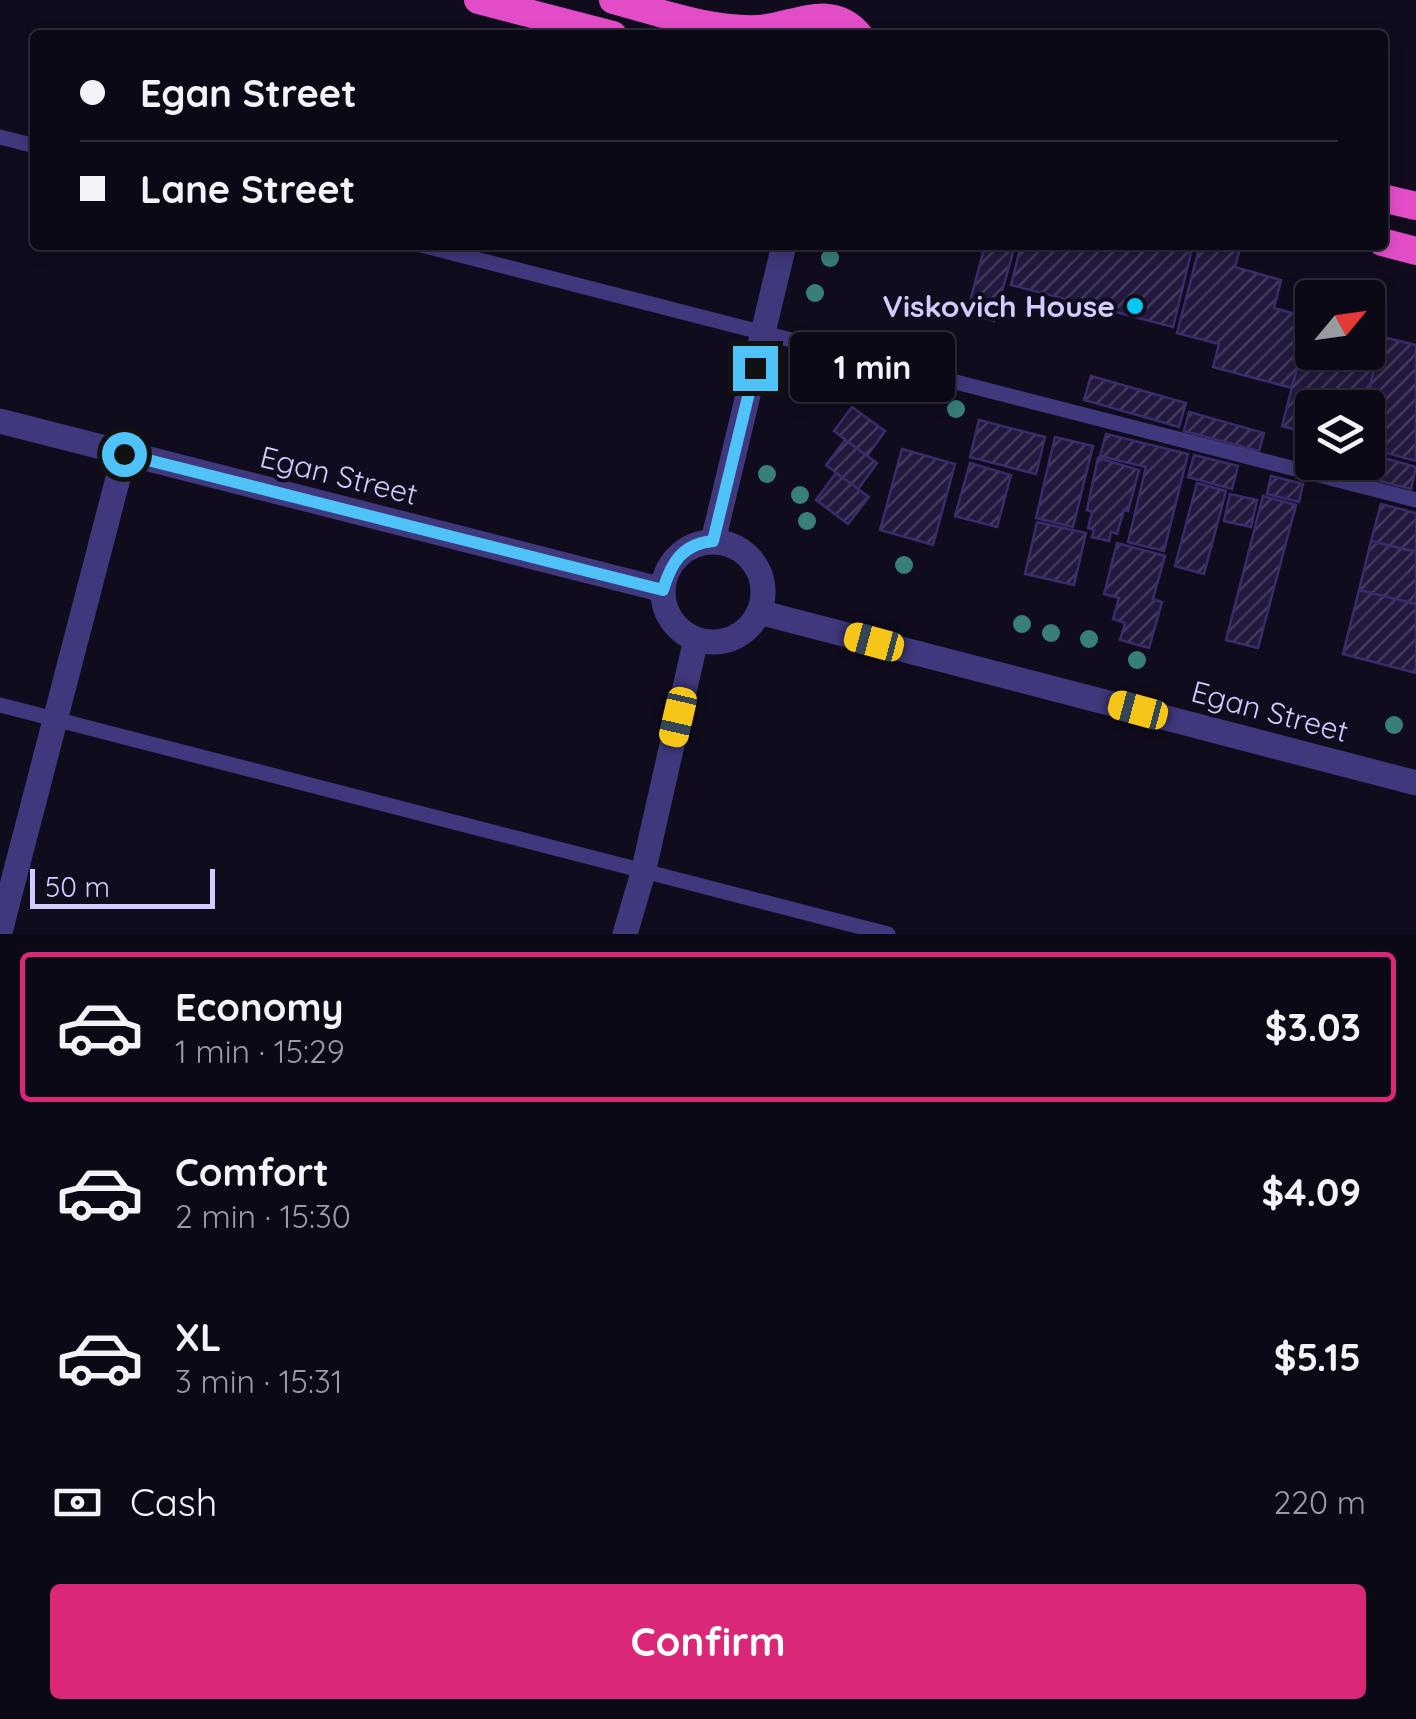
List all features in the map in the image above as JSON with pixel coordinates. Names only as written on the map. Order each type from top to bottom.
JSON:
[{"type":"highway","points":[[478,0],[594,30]]},
{"type":"highway","points":[[613,0],[704,24],[758,29],[789,28],[811,17],[847,18]]},
{"type":"highway","points":[[1388,199],[1416,206]]},
{"type":"highway","points":[[1388,243],[1416,250]]},
{"type":"street","points":[[713,541],[783,250]]},
{"type":"street","name":"Egan Street","points":[[0,421],[663,590]]},
{"type":"street","points":[[0,932],[124,454]]},
{"type":"street","points":[[713,541],[730,544],[752,559],[763,581],[759,612],[751,626],[732,639],[714,642],[696,639],[674,623],[663,590],[670,565],[684,551],[713,541]]},
{"type":"street","name":"Egan Street","points":[[759,612],[1416,782]]},
{"type":"street","points":[[625,934],[696,639]]},
{"type":"lane","points":[[0,137],[30,145]]},
{"type":"lane","points":[[440,250],[1416,500]]},
{"type":"lane","points":[[0,706],[888,934]]},
{"type":"building","points":[[984,250],[1014,250],[994,321],[967,313]]},
{"type":"building","name":"Viskovich House","points":[[1020,250],[1192,250],[1173,327],[1011,285]]},
{"type":"building","points":[[1199,250],[1240,250],[1235,267],[1281,280],[1274,308],[1295,314],[1297,370],[1292,388],[1213,367],[1219,344],[1177,333]]},
{"type":"building","points":[[1385,337],[1416,345],[1416,461],[1385,453],[1385,390],[1369,390],[1374,370],[1385,370]]},
{"type":"building","points":[[1297,370],[1374,370],[1369,390],[1295,390],[1295,429],[1282,426]]},
{"type":"building","points":[[1091,376],[1186,403],[1179,427],[1084,400]]},
{"type":"building","points":[[852,407],[885,431],[867,456],[834,431]]},
{"type":"building","points":[[1189,412],[1264,433],[1259,451],[1184,431]]},
{"type":"building","points":[[979,420],[1045,437],[1036,474],[970,457]]},
{"type":"building","points":[[1106,434],[1188,454],[1164,551],[1128,542],[1146,467],[1100,456]]},
{"type":"building","points":[[1055,437],[1093,446],[1073,527],[1036,518]]},
{"type":"building","points":[[845,440],[877,463],[858,489],[826,465]]},
{"type":"building","points":[[902,449],[955,464],[933,545],[880,530]]},
{"type":"building","points":[[1194,455],[1238,466],[1232,489],[1188,477]]},
{"type":"building","points":[[1098,458],[1139,470],[1128,511],[1124,510],[1117,534],[1111,532],[1109,541],[1092,537],[1094,530],[1088,528],[1092,512],[1087,510]]},
{"type":"building","points":[[1385,458],[1416,467],[1411,489],[1376,480],[1385,480]]},
{"type":"building","points":[[970,463],[1011,475],[997,527],[955,516]]},
{"type":"building","points":[[836,473],[869,497],[848,524],[816,500]]},
{"type":"building","points":[[1271,476],[1303,484],[1299,502],[1267,494]]},
{"type":"building","points":[[1197,483],[1226,491],[1204,574],[1175,566]]},
{"type":"building","points":[[1230,494],[1257,500],[1251,527],[1224,521]]},
{"type":"building","points":[[1263,496],[1296,505],[1258,648],[1226,640]]},
{"type":"building","points":[[1381,504],[1416,513],[1416,552],[1371,541]]},
{"type":"building","points":[[1037,522],[1086,533],[1074,585],[1025,574]]},
{"type":"building","points":[[1371,541],[1416,552],[1416,604],[1359,590]]},
{"type":"building","points":[[1117,543],[1165,556],[1153,599],[1162,602],[1149,648],[1120,640],[1125,623],[1113,619],[1119,598],[1104,594]]},
{"type":"building","points":[[1359,590],[1416,604],[1416,673],[1343,654]]},
{"type":"place","name":"Viskovich House","points":[[1135,306]]},
{"type":"route","points":[[124,454],[663,590],[670,565],[684,551],[713,541],[755,368]]}]
